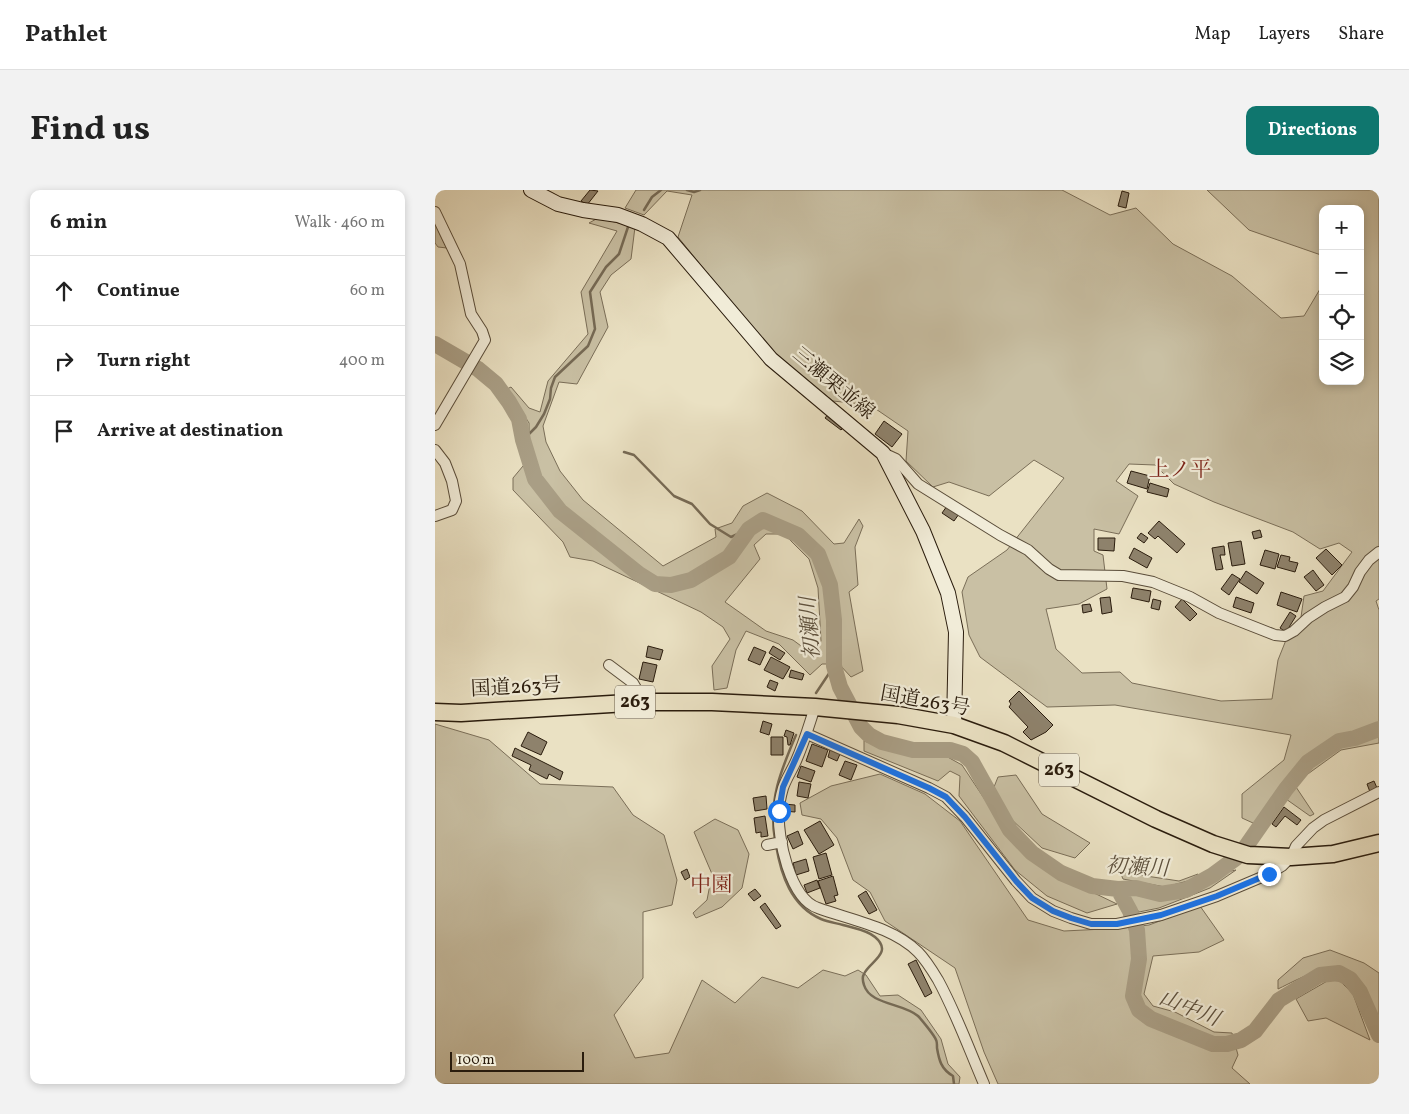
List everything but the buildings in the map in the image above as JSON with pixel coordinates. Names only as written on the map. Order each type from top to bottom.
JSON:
[{"type":"highway","name":"国道263号","points":[[435,712],[461,713],[644,702],[712,702],[815,707],[898,715],[954,725],[1005,743],[1156,819],[1213,844],[1248,855],[1291,857],[1333,854],[1379,843]]},
{"type":"main road","name":"三瀬栗並線","points":[[531,190],[558,204],[618,215],[642,224],[668,238],[771,359],[883,454],[923,531],[948,593],[956,632],[954,725]]},
{"type":"street","points":[[435,212],[460,264],[471,314],[482,331],[485,340],[435,425]]},
{"type":"street","points":[[435,450],[445,463],[452,481],[456,501],[452,510],[435,516]]},
{"type":"street","points":[[883,454],[896,459],[919,484],[999,535],[1028,550],[1049,569],[1059,575],[1123,576],[1153,582],[1190,597],[1219,614],[1275,635],[1285,636],[1294,631],[1325,606],[1345,596],[1353,587],[1360,572],[1369,560],[1379,552]]},
{"type":"street","points":[[609,665],[633,683],[644,702]]},
{"type":"street","points":[[815,707],[807,734],[783,787],[779,811],[779,826],[790,876],[799,893],[815,907],[889,932],[906,941],[919,953],[931,968],[948,998],[984,1084]]},
{"type":"street","points":[[807,734],[946,797],[965,817],[1032,898],[1053,911],[1091,924],[1117,924],[1150,918],[1217,896],[1254,881],[1282,866],[1291,857],[1296,846],[1313,828],[1324,820],[1379,792]]},
{"type":"street","points":[[767,845],[782,842]]},
{"type":"shaded area","points":[[636,190],[1062,190],[1110,215],[1136,208],[1173,244],[1232,276],[1281,318],[1304,316],[1319,291],[1319,385],[1364,385],[1364,205],[1319,205],[1319,254],[1249,230],[1207,190],[1379,190],[1379,599],[1376,601],[1379,610],[1379,743],[1341,750],[1294,784],[1314,814],[1310,816],[1286,799],[1264,828],[1242,818],[1242,794],[1284,760],[1291,735],[1115,705],[1047,707],[980,657],[969,635],[962,592],[968,577],[1007,550],[1064,478],[1034,460],[989,496],[949,482],[933,487],[906,461],[908,431],[870,405],[833,401],[775,356],[678,237],[692,195],[667,191],[644,215],[625,208]],"holes":[[[1129,464],[1155,465],[1174,484],[1214,502],[1293,532],[1320,549],[1339,543],[1352,552],[1323,591],[1304,596],[1299,631],[1286,640],[1278,660],[1272,699],[1221,701],[1132,683],[1120,672],[1082,673],[1056,649],[1046,609],[1079,604],[1107,589],[1103,555],[1094,551],[1094,529],[1119,534],[1138,496],[1116,481]]]},
{"type":"shaded area","points":[[598,218],[635,227],[631,259],[611,275],[600,292],[608,327],[577,384],[559,382],[543,426],[546,442],[560,471],[583,500],[663,566],[716,537],[715,529],[732,523],[743,506],[767,493],[802,511],[834,544],[844,543],[859,519],[863,526],[855,547],[858,585],[849,592],[863,671],[851,677],[839,664],[822,664],[810,675],[779,644],[746,631],[736,650],[727,688],[714,690],[712,666],[730,639],[723,627],[701,612],[593,561],[570,557],[563,542],[513,490],[513,478],[523,466],[534,459],[529,442],[529,423],[507,389],[511,387],[529,408],[540,412],[548,381],[588,334],[581,292],[617,231],[589,223]],"holes":[[[766,534],[784,534],[809,559],[818,588],[821,641],[812,654],[793,640],[766,631],[725,602],[760,559],[754,545]]]},
{"type":"shaded area","points":[[435,223],[447,248],[438,247],[435,243]]},
{"type":"shaded area","points":[[435,724],[489,740],[540,784],[613,787],[633,815],[664,835],[677,880],[672,905],[643,912],[643,978],[614,1015],[635,1058],[669,1053],[702,980],[735,1003],[762,977],[798,988],[823,970],[845,976],[858,970],[866,975],[880,996],[898,995],[921,1010],[941,1039],[948,1064],[960,1077],[959,1084],[435,1084]]},
{"type":"shaded area","points":[[864,741],[910,755],[944,755],[962,765],[1007,833],[1046,870],[1117,904],[1087,913],[1047,896],[1015,870],[959,796],[960,776],[950,771],[938,781],[864,751]]},
{"type":"shaded area","points":[[880,774],[925,794],[960,821],[1028,920],[1064,931],[1124,928],[1149,925],[1200,906],[1224,940],[1199,952],[1153,956],[1144,994],[1153,1006],[1175,1012],[1214,1032],[1232,1033],[1238,1055],[1232,1068],[1250,1084],[998,1084],[984,1052],[955,968],[885,921],[870,892],[853,880],[837,838],[821,819],[802,815],[800,803],[831,786]]},
{"type":"shaded area","points":[[1016,775],[1042,814],[1090,843],[1075,858],[1042,848],[1010,818],[994,787],[998,777]]},
{"type":"shaded area","points":[[715,819],[738,830],[749,854],[742,888],[722,907],[696,918],[693,913],[707,900],[712,874],[694,832]]},
{"type":"shaded area","points":[[1236,870],[1210,888],[1159,908],[1139,912],[1126,895],[1171,897],[1206,886],[1226,872]]},
{"type":"shaded area","points":[[1120,872],[1179,881],[1198,874],[1199,878],[1165,887],[1123,879]]},
{"type":"shaded area","points":[[1330,950],[1364,963],[1379,973],[1379,1018],[1357,981],[1349,974],[1339,970],[1318,971],[1278,989],[1278,980],[1303,958]]},
{"type":"shaded area","points":[[1329,980],[1340,981],[1353,994],[1370,1040],[1326,1018],[1308,1021],[1296,999]]},
{"type":"waterway","points":[[644,210],[652,197],[661,190]]},
{"type":"waterway","points":[[687,190],[694,192],[700,190]]},
{"type":"waterway","points":[[523,440],[536,427],[544,414],[555,377],[588,346],[595,329],[590,292],[606,267],[619,254],[628,227]]},
{"type":"waterway","name":"初瀬川","points":[[435,344],[478,369],[496,384],[519,419],[523,440],[535,479],[560,511],[639,574],[655,584],[671,585],[691,580],[729,557],[749,529],[763,520],[798,535],[818,554],[830,585],[834,620],[834,666],[840,687],[861,727],[869,735],[882,742],[913,750],[950,750],[963,754],[972,762],[1010,830],[1032,853],[1061,873],[1092,886],[1118,889],[1136,888],[1160,894],[1186,890],[1213,875],[1240,855],[1286,789],[1308,762],[1339,741],[1355,738],[1379,729]]},
{"type":"waterway","points":[[624,452],[634,455],[674,496],[692,504],[710,524],[731,537],[749,529]]},
{"type":"waterway","points":[[816,693],[834,666]]},
{"type":"waterway","points":[[775,840],[773,812],[777,786],[796,735]]},
{"type":"waterway","points":[[776,845],[781,867],[789,888],[802,906],[821,919],[868,933],[880,943],[881,953],[864,974],[864,985],[867,992],[880,1000],[904,1008],[920,1018],[937,1041],[941,1064],[953,1076],[954,1084]]},
{"type":"waterway","name":"山中川","points":[[1118,889],[1130,911],[1137,930],[1139,959],[1133,996],[1139,1010],[1151,1019],[1213,1044],[1227,1044],[1241,1040],[1255,1031],[1279,1000],[1320,975],[1339,973],[1350,979],[1360,992],[1379,1035]]},
{"type":"district","name":"上ノ平","points":[[1180,470]]},
{"type":"district","name":"中園","points":[[711,885]]},
{"type":"route","points":[[779,811],[783,787],[807,734],[946,797],[965,817],[1032,898],[1053,911],[1071,918],[1091,924],[1133,922],[1161,915],[1217,896],[1269,874]]}]
